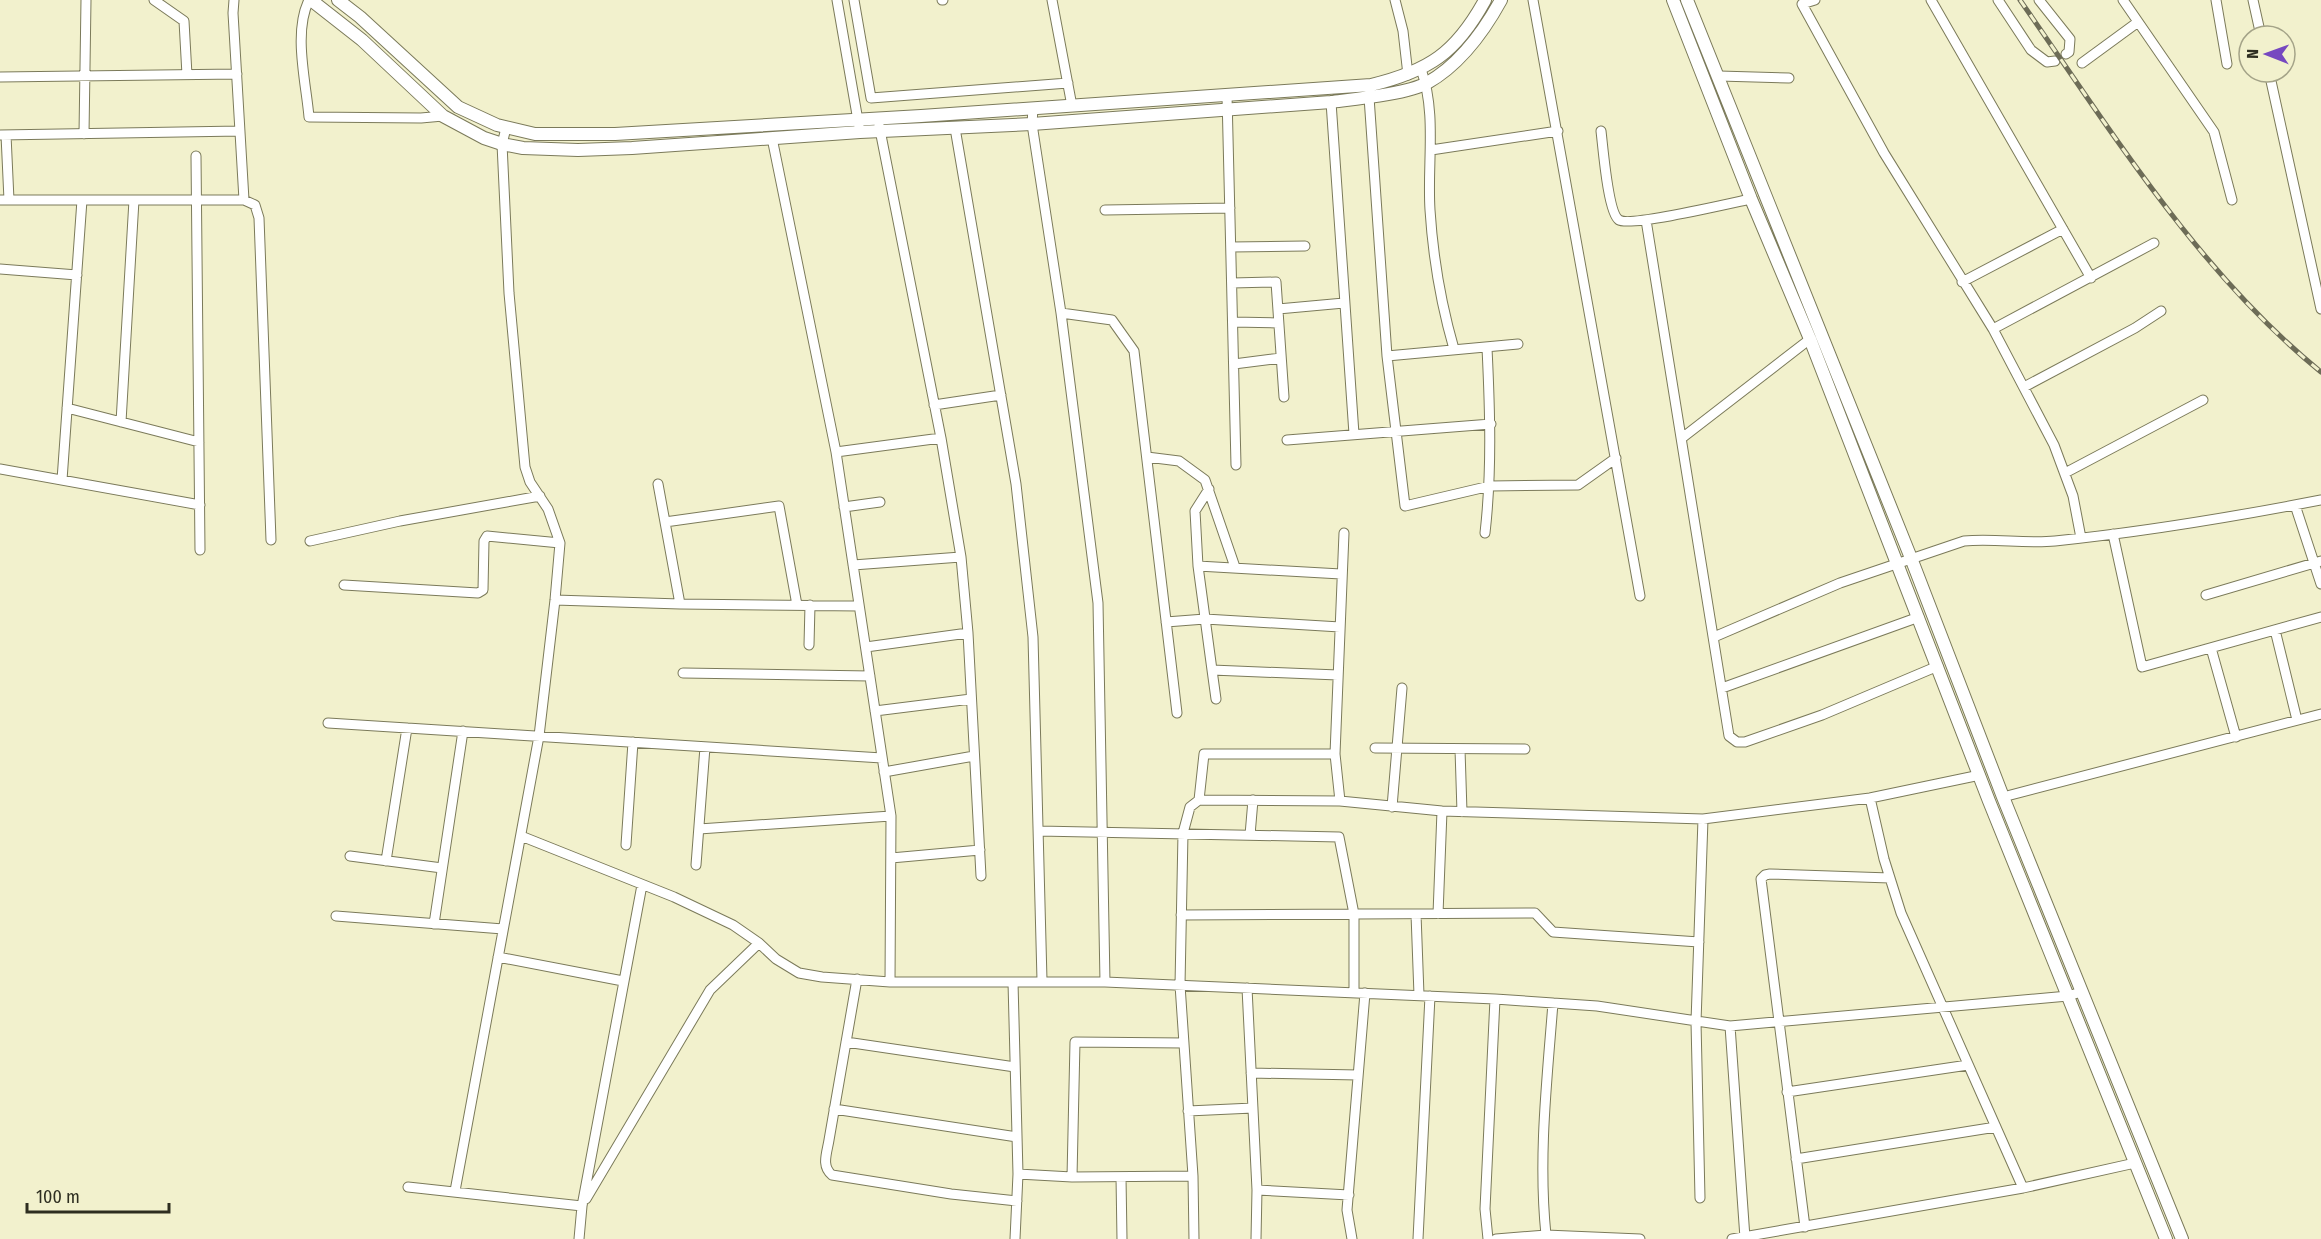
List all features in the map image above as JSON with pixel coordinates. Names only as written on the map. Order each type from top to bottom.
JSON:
[{"type":"main road","points":[[310,0],[362,40],[443,116],[464,129],[502,144],[523,148],[578,150],[772,138],[859,126]]},
{"type":"main road","points":[[338,0],[458,107],[469,114],[506,128],[545,134],[615,134],[879,125],[1033,108],[1371,85],[1408,75],[1437,60],[1465,32],[1485,0]]},
{"type":"main road","points":[[879,125],[955,128],[1032,124],[1331,102],[1369,97],[1426,84],[1464,52],[1479,35],[1501,0]]},
{"type":"main road","points":[[1673,0],[1750,199],[1810,339],[1980,775],[2166,1239]]},
{"type":"main road","points":[[1688,0],[1911,558],[2003,797],[2182,1239]]},
{"type":"street","points":[[84,134],[86,0]]},
{"type":"street","points":[[154,0],[184,21],[187,75]]},
{"type":"street","points":[[234,0],[244,200]]},
{"type":"street","points":[[310,0],[302,20],[301,37],[309,117],[421,118],[443,116]]},
{"type":"street","points":[[837,0],[859,126]]},
{"type":"street","points":[[854,0],[871,98],[1068,83]]},
{"type":"street","points":[[1052,0],[1072,106]]},
{"type":"street","points":[[1395,0],[1403,31],[1408,75]]},
{"type":"street","points":[[1533,0],[1640,596]]},
{"type":"street","points":[[1815,0],[1802,4],[1884,153],[1993,329],[2054,445],[2073,496],[2081,538]]},
{"type":"street","points":[[1932,0],[2091,278]]},
{"type":"street","points":[[1998,0],[2031,50],[2047,62],[2055,61]]},
{"type":"street","points":[[2039,0],[2070,39],[2069,52],[2066,54]]},
{"type":"street","points":[[2123,0],[2214,132],[2232,200]]},
{"type":"street","points":[[2216,0],[2227,64]]},
{"type":"street","points":[[2253,0],[2258,24]]},
{"type":"street","points":[[2082,63],[2138,22]]},
{"type":"street","points":[[1421,69],[1426,84],[1431,150],[1430,209],[1442,307],[1454,349]]},
{"type":"street","points":[[0,77],[237,74]]},
{"type":"street","points":[[1719,76],[1789,78]]},
{"type":"street","points":[[2272,84],[2321,309]]},
{"type":"street","points":[[1227,96],[1236,465]]},
{"type":"street","points":[[1369,97],[1387,356],[1405,506],[1490,486],[1578,485],[1616,458]]},
{"type":"street","points":[[1331,102],[1354,434]]},
{"type":"street","points":[[1033,108],[1032,124],[1061,313],[1098,603],[1106,982]]},
{"type":"street","points":[[879,125],[941,438],[961,556],[968,633],[981,876]]},
{"type":"street","points":[[455,1191],[539,736],[560,543],[554,523],[530,482],[525,467],[521,437],[509,293],[502,144],[506,128]]},
{"type":"street","points":[[955,128],[1016,484],[1033,637],[1042,981]]},
{"type":"street","points":[[240,131],[3,135],[4,200],[244,200],[255,205],[259,218],[271,540]]},
{"type":"street","points":[[1431,150],[1558,131]]},
{"type":"street","points":[[1601,131],[1606,176],[1614,214],[1619,221],[1646,220],[1750,199]]},
{"type":"street","points":[[772,138],[836,452],[885,772],[891,816],[890,982]]},
{"type":"street","points":[[196,156],[200,550]]},
{"type":"street","points":[[62,480],[82,200]]},
{"type":"street","points":[[121,422],[134,200]]},
{"type":"street","points":[[1105,210],[1230,208]]},
{"type":"street","points":[[1646,220],[1683,438],[1729,736],[1737,742],[1745,742],[1821,715],[1938,666]]},
{"type":"street","points":[[1962,282],[2063,229]]},
{"type":"street","points":[[1993,329],[2154,243]]},
{"type":"street","points":[[1231,247],[1305,246]]},
{"type":"street","points":[[0,269],[77,275]]},
{"type":"street","points":[[1232,283],[1276,282],[1284,397]]},
{"type":"street","points":[[1278,309],[1344,303]]},
{"type":"street","points":[[2024,387],[2135,328],[2161,311]]},
{"type":"street","points":[[1061,313],[1112,320],[1134,351],[1177,713]]},
{"type":"street","points":[[1233,322],[1278,323]]},
{"type":"street","points":[[1683,438],[1810,339]]},
{"type":"street","points":[[1387,356],[1518,344]]},
{"type":"street","points":[[1485,533],[1490,486],[1491,424],[1487,348]]},
{"type":"street","points":[[1234,364],[1281,358]]},
{"type":"street","points":[[934,405],[1001,395]]},
{"type":"street","points":[[2065,473],[2203,400]]},
{"type":"street","points":[[67,408],[199,442]]},
{"type":"street","points":[[1287,440],[1491,424]]},
{"type":"street","points":[[836,452],[941,438]]},
{"type":"street","points":[[1147,457],[1179,461],[1205,480],[1235,567]]},
{"type":"street","points":[[0,468],[200,505]]},
{"type":"street","points":[[658,484],[680,604]]},
{"type":"street","points":[[1209,489],[1195,511],[1198,566],[1216,699]]},
{"type":"street","points":[[310,541],[400,521],[540,496]]},
{"type":"street","points":[[1714,636],[1840,583],[1964,541],[1982,539],[2052,542],[2204,522],[2321,500]]},
{"type":"street","points":[[844,507],[880,502]]},
{"type":"street","points":[[2295,505],[2318,562],[2321,584]]},
{"type":"street","points":[[665,522],[779,506],[797,605]]},
{"type":"street","points":[[1340,801],[1335,754],[1344,533]]},
{"type":"street","points":[[2113,534],[2142,668],[2321,617]]},
{"type":"street","points":[[344,585],[478,593],[483,591],[484,541],[487,536],[560,543]]},
{"type":"street","points":[[853,565],[961,556]]},
{"type":"street","points":[[2206,595],[2318,562]]},
{"type":"street","points":[[1198,566],[1341,574]]},
{"type":"street","points":[[555,600],[859,606]]},
{"type":"street","points":[[809,645],[810,605]]},
{"type":"street","points":[[1722,688],[1919,617]]},
{"type":"street","points":[[1166,622],[1205,619],[1340,627]]},
{"type":"street","points":[[2275,630],[2297,720]]},
{"type":"street","points":[[866,647],[968,633]]},
{"type":"street","points":[[2211,648],[2236,737]]},
{"type":"street","points":[[1212,670],[1338,675]]},
{"type":"street","points":[[683,673],[870,676]]},
{"type":"street","points":[[1392,807],[1402,688]]},
{"type":"street","points":[[875,711],[971,699]]},
{"type":"street","points":[[2003,797],[2321,714]]},
{"type":"street","points":[[328,723],[882,758]]},
{"type":"street","points":[[386,861],[407,728]]},
{"type":"street","points":[[434,924],[463,731]]},
{"type":"street","points":[[626,845],[633,742]]},
{"type":"street","points":[[696,865],[705,747]]},
{"type":"street","points":[[1375,748],[1525,749]]},
{"type":"street","points":[[1460,749],[1462,812]]},
{"type":"street","points":[[1199,800],[1204,754],[1335,754]]},
{"type":"street","points":[[885,772],[974,756]]},
{"type":"street","points":[[1194,1239],[1193,1176],[1180,985],[1183,833],[1190,807],[1199,800],[1340,801],[1462,812],[1703,819],[1870,798],[1980,775]]},
{"type":"street","points":[[1870,798],[1901,913],[2023,1188]]},
{"type":"street","points":[[1250,835],[1253,800]]},
{"type":"street","points":[[1438,914],[1442,811]]},
{"type":"street","points":[[699,829],[891,816]]},
{"type":"street","points":[[1700,1198],[1696,1022],[1703,819]]},
{"type":"street","points":[[1039,831],[1339,837],[1354,914],[1354,993]]},
{"type":"street","points":[[521,836],[674,897],[733,925],[759,943],[776,959],[799,973],[822,977],[890,982],[1106,982],[1495,999],[1597,1006],[1730,1026],[2068,996],[2081,992]]},
{"type":"street","points":[[891,858],[980,850]]},
{"type":"street","points":[[350,856],[442,868]]},
{"type":"street","points":[[1805,1227],[1761,879],[1770,874],[1890,878]]},
{"type":"street","points":[[579,1239],[582,1206],[642,885]]},
{"type":"street","points":[[1416,914],[1419,995]]},
{"type":"street","points":[[1181,915],[1535,914],[1553,932],[1699,942]]},
{"type":"street","points":[[336,916],[503,929]]},
{"type":"street","points":[[582,1206],[710,990],[759,943]]},
{"type":"street","points":[[498,957],[623,981]]},
{"type":"street","points":[[857,979],[825,1164],[826,1170],[832,1175],[951,1194],[1017,1201]]},
{"type":"street","points":[[1013,982],[1018,1174],[1015,1239]]},
{"type":"street","points":[[1247,988],[1257,1190],[1256,1239]]},
{"type":"street","points":[[1352,1239],[1347,1210],[1365,993]]},
{"type":"street","points":[[1418,1239],[1430,996]]},
{"type":"street","points":[[1488,1239],[1485,1209],[1495,999]]},
{"type":"street","points":[[1546,1235],[1542,1199],[1543,1123],[1553,1003]]},
{"type":"street","points":[[1730,1026],[1745,1238]]},
{"type":"street","points":[[846,1042],[1015,1066]]},
{"type":"street","points":[[1072,1177],[1075,1042],[1184,1043]]},
{"type":"street","points":[[1787,1092],[1968,1065]]},
{"type":"street","points":[[1251,1073],[1358,1075]]},
{"type":"street","points":[[1188,1111],[1253,1108]]},
{"type":"street","points":[[834,1109],[1017,1137]]},
{"type":"street","points":[[1796,1159],[1996,1127]]},
{"type":"street","points":[[1732,1239],[2023,1188],[2135,1163]]},
{"type":"street","points":[[1018,1174],[1072,1177],[1193,1176]]},
{"type":"street","points":[[1121,1177],[1122,1239]]},
{"type":"street","points":[[408,1187],[582,1206]]},
{"type":"street","points":[[1257,1190],[1349,1196]]},
{"type":"street","points":[[1496,1239],[1546,1235],[1640,1239]]},
{"type":"railway","points":[[2020,0],[2122,148],[2195,244],[2276,333],[2321,372]]}]
